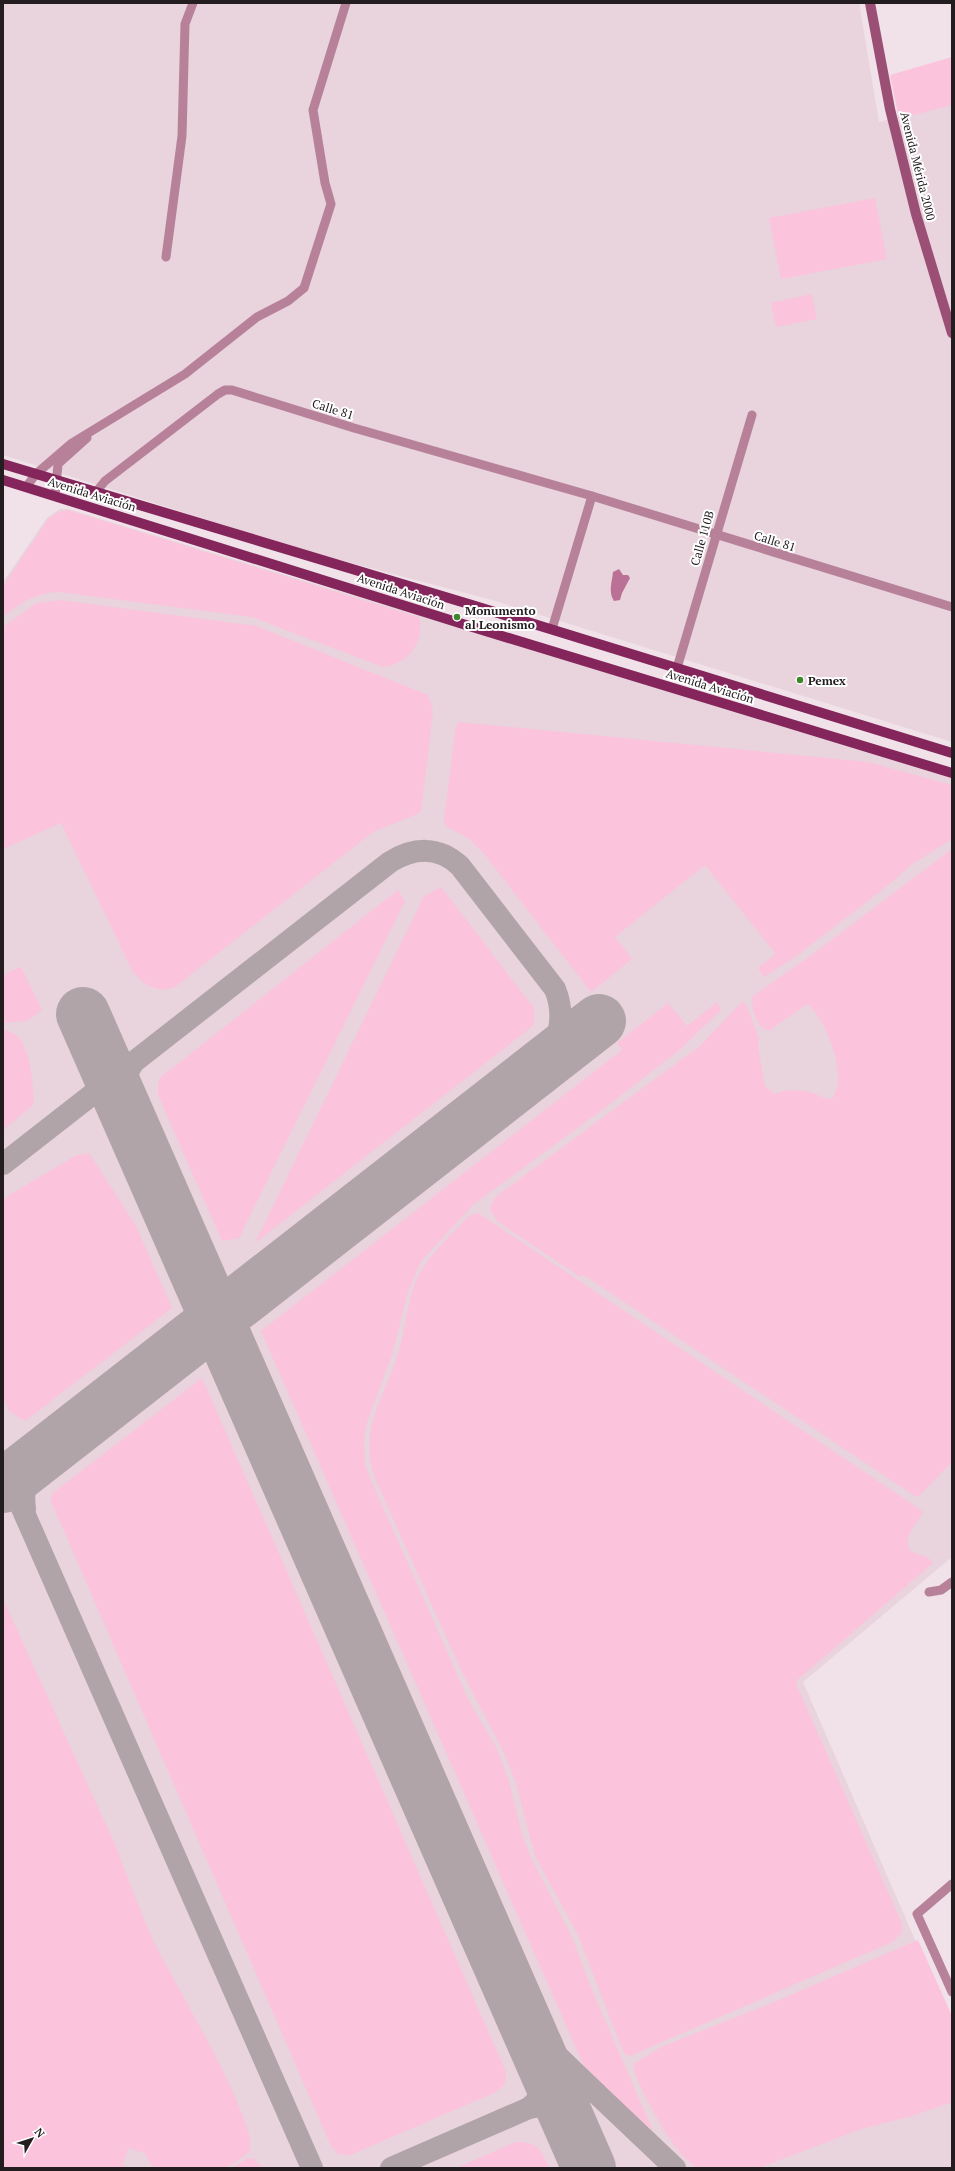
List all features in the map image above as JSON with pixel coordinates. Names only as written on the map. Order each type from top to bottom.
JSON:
[{"type":"main road","name":"Avenida Mérida 2000","points":[[870,3],[890,109],[916,214],[952,333]]},
{"type":"main road","name":"Avenida Aviación","points":[[3,464],[552,629],[952,753]]},
{"type":"main road","name":"Avenida Aviación","points":[[3,480],[466,625],[952,772]]},
{"type":"street","points":[[166,257],[182,136],[185,24],[193,3]]},
{"type":"street","points":[[26,487],[36,474],[72,443],[94,431],[185,374],[257,316],[288,301],[304,288],[331,204],[325,183],[313,110],[346,3]]},
{"type":"street","name":"Calle 81","points":[[96,492],[105,481],[225,390],[232,390],[354,428],[592,496],[952,607]]},
{"type":"street","name":"Calle 110B","points":[[677,668],[715,535],[752,415]]},
{"type":"street","points":[[55,496],[58,464],[94,431]]},
{"type":"street","points":[[552,629],[592,496]]},
{"type":"street","points":[[929,1592],[941,1590],[952,1582]]},
{"type":"street","points":[[952,1884],[917,1914],[952,1992]]},
{"type":"shaded area","points":[[3,3],[859,3],[879,122],[952,103],[952,742],[492,600],[306,551],[3,455]]},
{"type":"shaded area","points":[[952,57],[952,105],[899,119],[890,75]]},
{"type":"shaded area","points":[[875,198],[887,259],[781,279],[769,218]]},
{"type":"shaded area","points":[[812,294],[817,319],[776,327],[771,303]]},
{"type":"shaded area","points":[[60,509],[68,509],[952,777],[952,1557],[803,1682],[952,2025],[952,2168],[3,2168],[3,582],[47,518]]},
{"type":"shaded area","points":[[68,510],[418,617],[420,620],[420,631],[416,645],[403,660],[383,667],[252,617],[59,592],[43,594],[28,600],[3,617],[3,586],[48,519],[56,513]]},
{"type":"shaded area","points":[[619,569],[623,575],[628,575],[630,578],[620,600],[614,601],[611,594],[611,583],[613,572]]},
{"type":"shaded area","points":[[60,600],[256,626],[428,695],[433,711],[421,811],[413,816],[373,832],[175,987],[169,989],[157,989],[152,987],[142,981],[133,972],[61,823],[3,849],[3,627],[37,603]]},
{"type":"shaded area","points":[[459,722],[868,762],[952,785],[952,839],[912,864],[891,883],[795,957],[764,977],[758,968],[776,954],[705,865],[615,937],[632,959],[591,992],[482,851],[468,838],[446,826],[444,819],[456,726]]},
{"type":"shaded area","points":[[952,849],[952,1462],[919,1496],[915,1496],[584,1275],[580,1277],[497,1221],[490,1209],[493,1200],[502,1192],[700,1046],[742,1002],[746,1004],[759,1038],[758,1048],[765,1086],[774,1094],[789,1090],[800,1090],[830,1099],[833,1098],[838,1082],[836,1060],[830,1039],[814,1010],[807,1004],[770,1030],[765,1030],[758,1023],[756,1018],[752,1000],[753,996],[813,954]]},
{"type":"shaded area","points":[[441,887],[534,1008],[534,1025],[255,1243],[424,896]]},
{"type":"shaded area","points":[[398,890],[405,901],[239,1238],[222,1241],[158,1095],[158,1084],[161,1077]]},
{"type":"shaded area","points":[[21,967],[42,1010],[27,1021],[3,1023],[3,975]]},
{"type":"shaded area","points":[[717,1002],[721,1010],[678,1051],[606,1107],[474,1204],[421,1261],[408,1291],[392,1355],[367,1422],[364,1438],[365,1465],[371,1480],[468,1699],[497,1749],[508,1778],[522,1834],[532,1860],[572,1937],[592,1990],[653,2131],[587,2073],[261,1331],[622,1050],[617,1043],[668,1003],[687,1026]]},
{"type":"shaded area","points":[[3,1029],[15,1034],[25,1047],[30,1067],[34,1104],[3,1130]]},
{"type":"shaded area","points":[[89,1153],[136,1226],[172,1308],[25,1421],[10,1412],[3,1399],[3,1199],[75,1156]]},
{"type":"shaded area","points":[[478,1213],[921,1510],[923,1513],[909,1535],[907,1541],[908,1546],[911,1551],[928,1558],[933,1563],[796,1681],[902,1924],[902,1933],[892,1942],[630,2056],[625,2054],[622,2049],[578,1935],[535,1856],[515,1780],[505,1755],[460,1668],[374,1476],[370,1457],[372,1423],[396,1361],[412,1292],[418,1276],[448,1237],[469,1216]]},
{"type":"shaded area","points":[[202,1378],[506,2072],[505,2084],[496,2092],[350,2155],[338,2154],[330,2144],[50,1499],[53,1493]]},
{"type":"shaded area","points":[[3,1599],[118,1851],[153,1940],[214,2054],[243,2115],[250,2138],[249,2152],[227,2167],[204,2169],[154,2168],[144,2153],[128,2148],[123,2164],[126,2168],[3,2168]]},
{"type":"shaded area","points":[[918,1940],[952,2016],[952,2102],[912,2116],[861,2129],[759,2168],[696,2168],[675,2147],[649,2104],[634,2070],[634,2064],[661,2047],[770,2004]]},
{"type":"shaded area","points":[[516,2142],[529,2143],[538,2148],[544,2156],[549,2168],[456,2168]]},
{"type":"shaded area","points":[[253,2158],[262,2168],[233,2168],[246,2159]]},
{"type":"taxiway","points":[[3,1164],[390,862],[408,853],[417,851],[435,852],[444,855],[452,859],[460,866],[555,989],[559,1000],[559,1031],[551,1050],[539,1068]]},
{"type":"taxiway","points":[[127,1116],[124,1089],[129,1069],[133,1063]]},
{"type":"taxiway","points":[[25,1509],[25,1488],[29,1476],[39,1458]]},
{"type":"taxiway","points":[[3,1465],[312,2168]]},
{"type":"taxiway","points":[[521,2013],[545,2044],[596,2093],[588,2091],[582,2092],[576,2094],[572,2098],[568,2109],[569,2123]]},
{"type":"taxiway","points":[[529,2108],[538,2099],[543,2089],[545,2077],[543,2064]]},
{"type":"taxiway","points":[[596,2093],[675,2168]]},
{"type":"taxiway","points":[[391,2168],[529,2108],[541,2107],[551,2109],[556,2111],[569,2123]]},
{"type":"runway","points":[[83,1014],[589,2168]]},
{"type":"runway","points":[[3,1486],[599,1021]]},
{"type":"place","name":"Monumento al Leonismo","points":[[457,617]]},
{"type":"place","name":"Pemex","points":[[800,680]]}]
